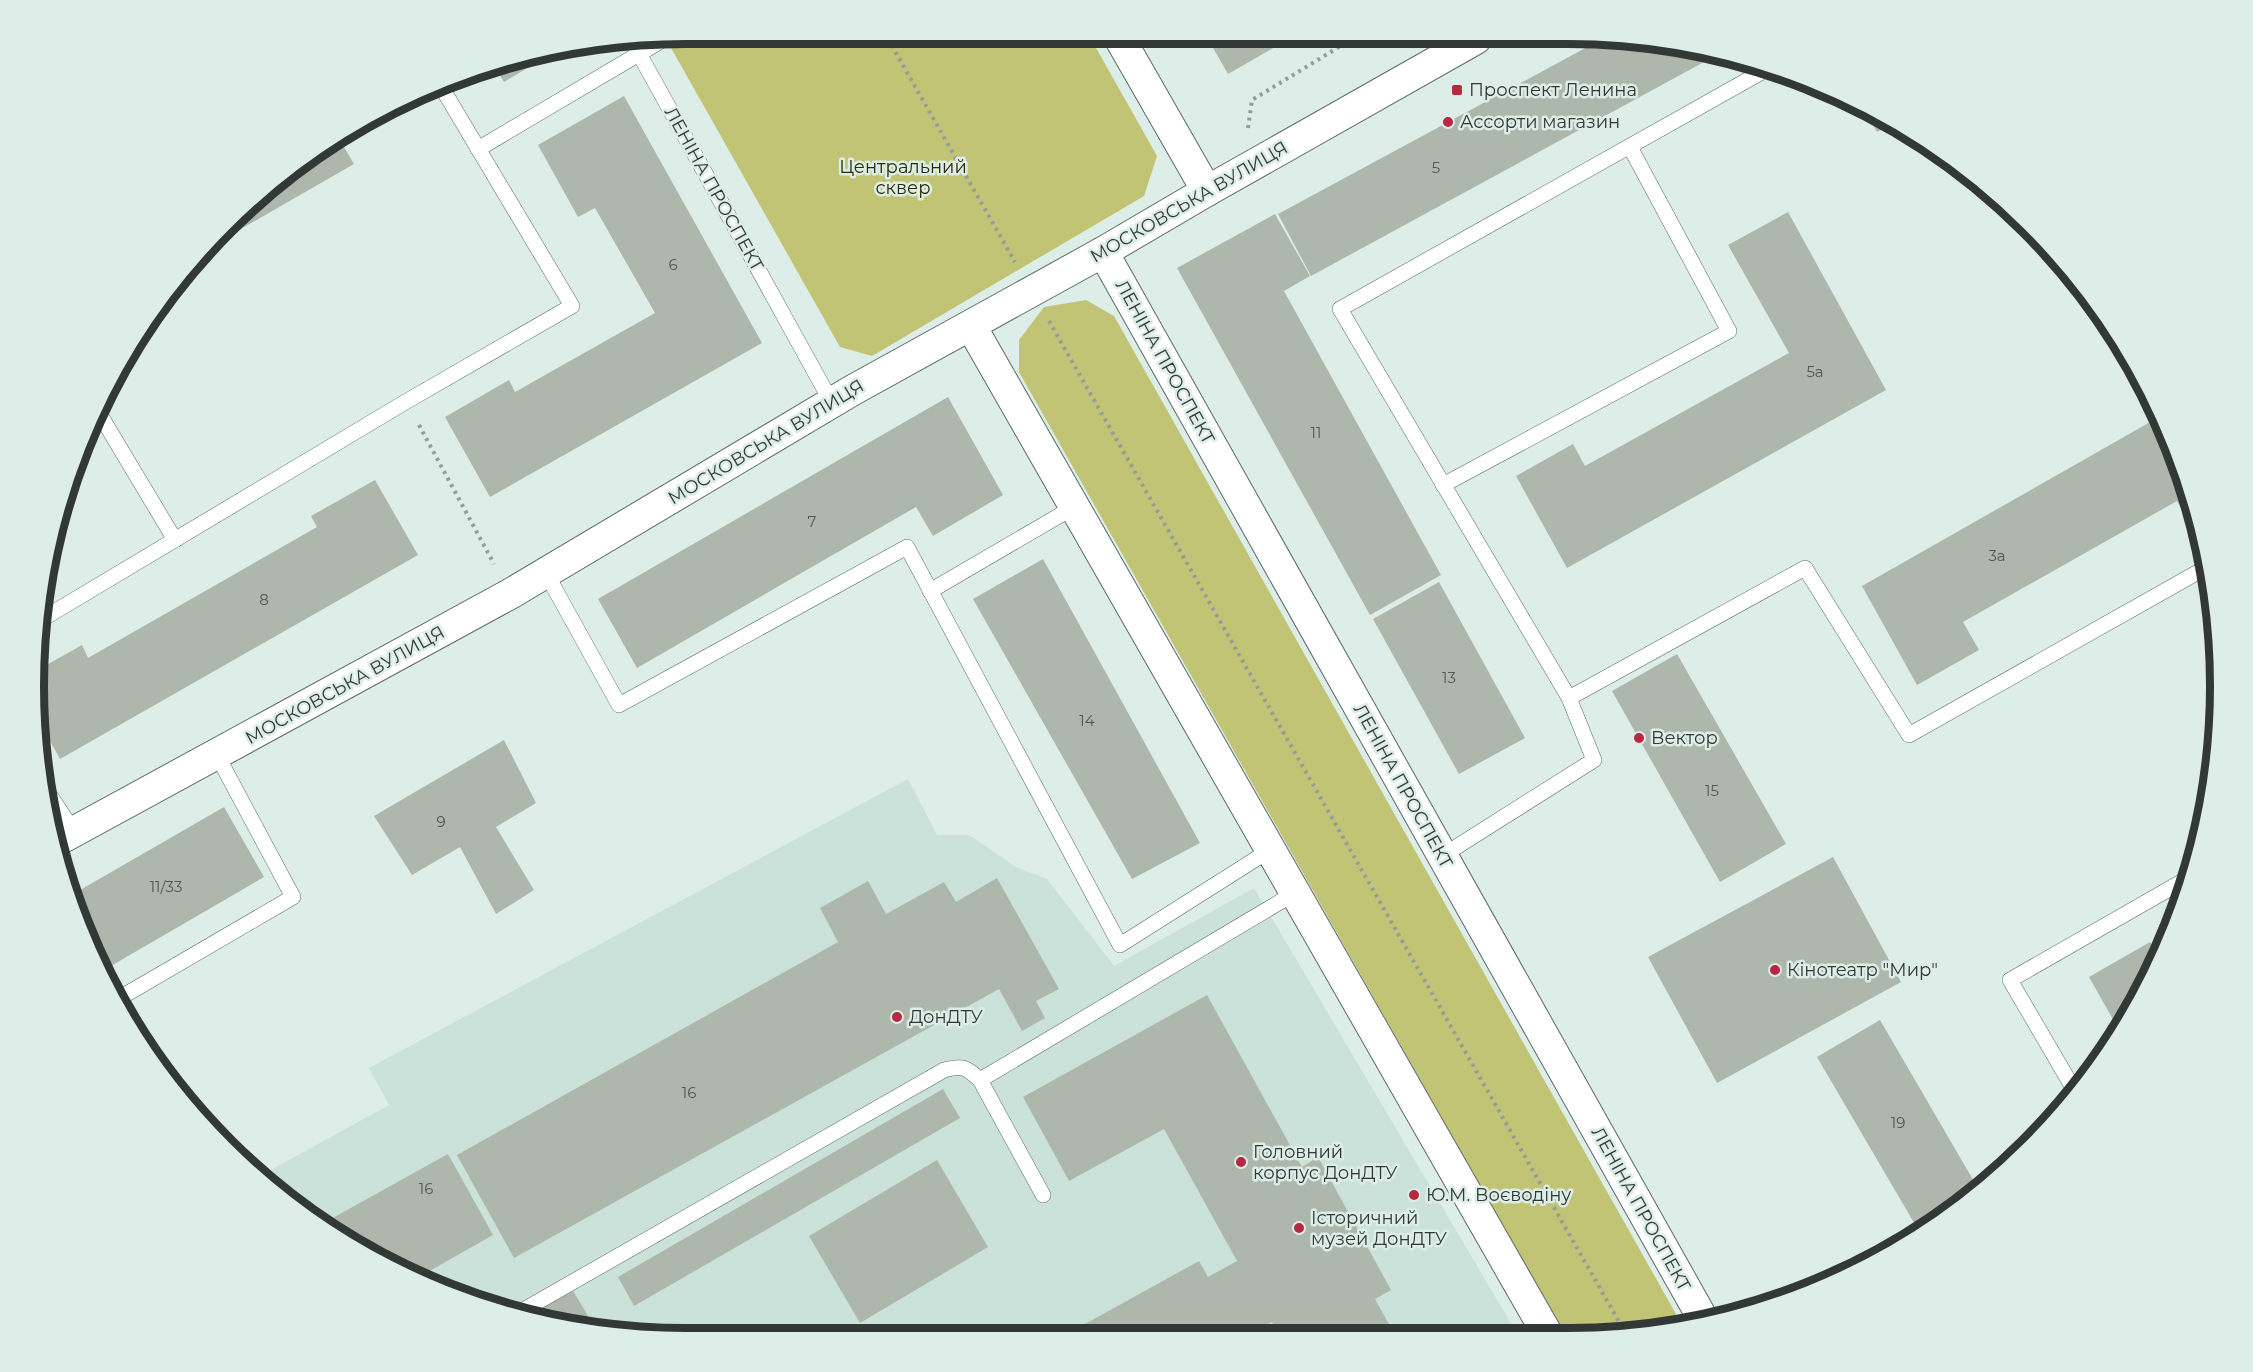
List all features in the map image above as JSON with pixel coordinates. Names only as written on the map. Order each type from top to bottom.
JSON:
[{"type":"street","points":[[1123,44],[1207,191]]},
{"type":"street","name":"МОСКОВСЬКА ВУЛИЦЯ","points":[[65,837],[510,594],[832,403],[1103,252],[1467,44]]},
{"type":"street","name":"ЛЕНІНА ПРОСПЕКТ","points":[[1103,252],[1700,1314]]},
{"type":"street","points":[[971,326],[1544,1328]]},
{"type":"lane","points":[[478,149],[655,45]]},
{"type":"lane","name":"ЛЕНІНА ПРОСПЕКТ","points":[[635,46],[832,403]]},
{"type":"lane","points":[[1442,856],[1594,760],[1569,698],[1340,309],[1760,73]]},
{"type":"lane","points":[[48,616],[406,401],[572,306],[444,91]]},
{"type":"lane","points":[[1443,485],[1729,331],[1630,147]]},
{"type":"lane","points":[[102,418],[175,540]]},
{"type":"lane","points":[[930,591],[1074,507]]},
{"type":"lane","points":[[546,573],[619,705],[907,547],[1120,945],[1270,850]]},
{"type":"lane","points":[[1569,698],[1805,568],[1909,735],[2199,572]]},
{"type":"lane","points":[[124,996],[293,897],[216,755]]},
{"type":"lane","points":[[58,822],[65,837]]},
{"type":"lane","points":[[2071,1084],[2010,980],[2178,884]]},
{"type":"lane","points":[[980,1080],[1295,893]]},
{"type":"lane","points":[[526,1308],[944,1070],[959,1066],[969,1070],[980,1080],[1043,1195]]},
{"type":"path","points":[[891,44],[1621,1326]]},
{"type":"path","points":[[1247,135],[1252,100],[1344,44]]},
{"type":"path","points":[[406,401],[510,594]]},
{"type":"shaded area","name":"ДонДТУ","points":[[908,779],[937,835],[969,835],[1016,867],[1047,879],[1114,966],[1254,888],[1514,1328],[686,1328],[602,1323],[520,1307],[440,1280],[402,1262],[329,1220],[266,1172],[389,1105],[369,1068]]},
{"type":"green space","name":"Центральний сквер","points":[[669,44],[1094,44],[1157,156],[1144,196],[872,356],[840,347]]},
{"type":"green space","points":[[1086,300],[1114,316],[1678,1318],[1609,1327],[1561,1328],[1019,372],[1019,340],[1044,307]]},
{"type":"building","points":[[1211,44],[1280,44],[1228,74]]},
{"type":"building","points":[[1592,45],[1651,49],[1702,58],[1704,62],[1311,276],[1278,214]]},
{"type":"building","points":[[540,61],[504,82],[498,72]]},
{"type":"building","points":[[624,96],[762,343],[490,497],[445,417],[509,380],[515,392],[655,313],[595,208],[578,217],[538,145]]},
{"type":"building","points":[[1871,121],[1884,128],[1877,132]]},
{"type":"building","points":[[342,144],[354,164],[227,237],[262,203],[295,176]]},
{"type":"building","points":[[1788,212],[1886,390],[1567,568],[1516,476],[1573,444],[1585,466],[1789,353],[1728,245]]},
{"type":"building","points":[[1275,214],[1310,276],[1284,291],[1441,575],[1370,615],[1177,268]]},
{"type":"building","points":[[948,397],[1003,495],[933,536],[916,507],[637,668],[598,599]]},
{"type":"building","points":[[2152,421],[2161,440],[2189,522],[2177,501],[1963,622],[1979,650],[1917,685],[1862,586]]},
{"type":"building","points":[[375,480],[418,555],[60,759],[45,733],[44,666],[82,645],[88,658],[317,527],[311,516]]},
{"type":"building","points":[[1043,559],[1200,843],[1132,879],[973,599]]},
{"type":"building","points":[[1439,582],[1525,738],[1459,774],[1373,619]]},
{"type":"building","points":[[1677,654],[1786,844],[1720,882],[1612,691]]},
{"type":"building","points":[[504,740],[536,803],[496,827],[534,890],[496,914],[460,847],[412,875],[374,816]]},
{"type":"building","points":[[224,807],[264,877],[109,967],[92,932],[78,892]]},
{"type":"building","name":"Кінотеатр \"Мир\"","points":[[1833,857],[1901,982],[1717,1083],[1648,957]]},
{"type":"building","points":[[997,878],[1059,989],[1036,1001],[1045,1018],[1022,1031],[999,989],[514,1258],[457,1155],[838,942],[820,908],[868,881],[886,914],[944,882],[956,902]]},
{"type":"building","points":[[2150,942],[2154,948],[2114,1021],[2089,977]]},
{"type":"building","name":"Головний корпус ДонДТУ","points":[[1207,995],[1302,1167],[1318,1157],[1391,1290],[1375,1299],[1391,1328],[1275,1328],[1272,1322],[1261,1328],[1078,1328],[1199,1261],[1208,1277],[1237,1261],[1164,1129],[1069,1181],[1023,1097]]},
{"type":"building","points":[[1880,1020],[1975,1182],[1915,1225],[1817,1057]]},
{"type":"building","points":[[943,1089],[960,1118],[634,1306],[618,1277]]},
{"type":"building","points":[[448,1154],[493,1235],[426,1273],[365,1242],[329,1220]]},
{"type":"building","points":[[937,1160],[988,1247],[860,1323],[809,1236]]},
{"type":"building","points":[[572,1289],[591,1321],[561,1316],[536,1310]]},
{"type":"place","name":"Проспект Ленина","points":[[1457,90]]},
{"type":"place","name":"Ассорти магазин","points":[[1448,122]]},
{"type":"place","name":"Вектор","points":[[1639,738]]},
{"type":"place","name":"Кінотеатр \"Мир\"","points":[[1775,970]]},
{"type":"place","name":"ДонДТУ","points":[[897,1017]]},
{"type":"place","name":"Головний корпус ДонДТУ","points":[[1241,1162]]},
{"type":"place","name":"Ю.М. Воєводіну","points":[[1414,1195]]},
{"type":"place","name":"Історичний музей ДонДТУ","points":[[1299,1228]]}]
